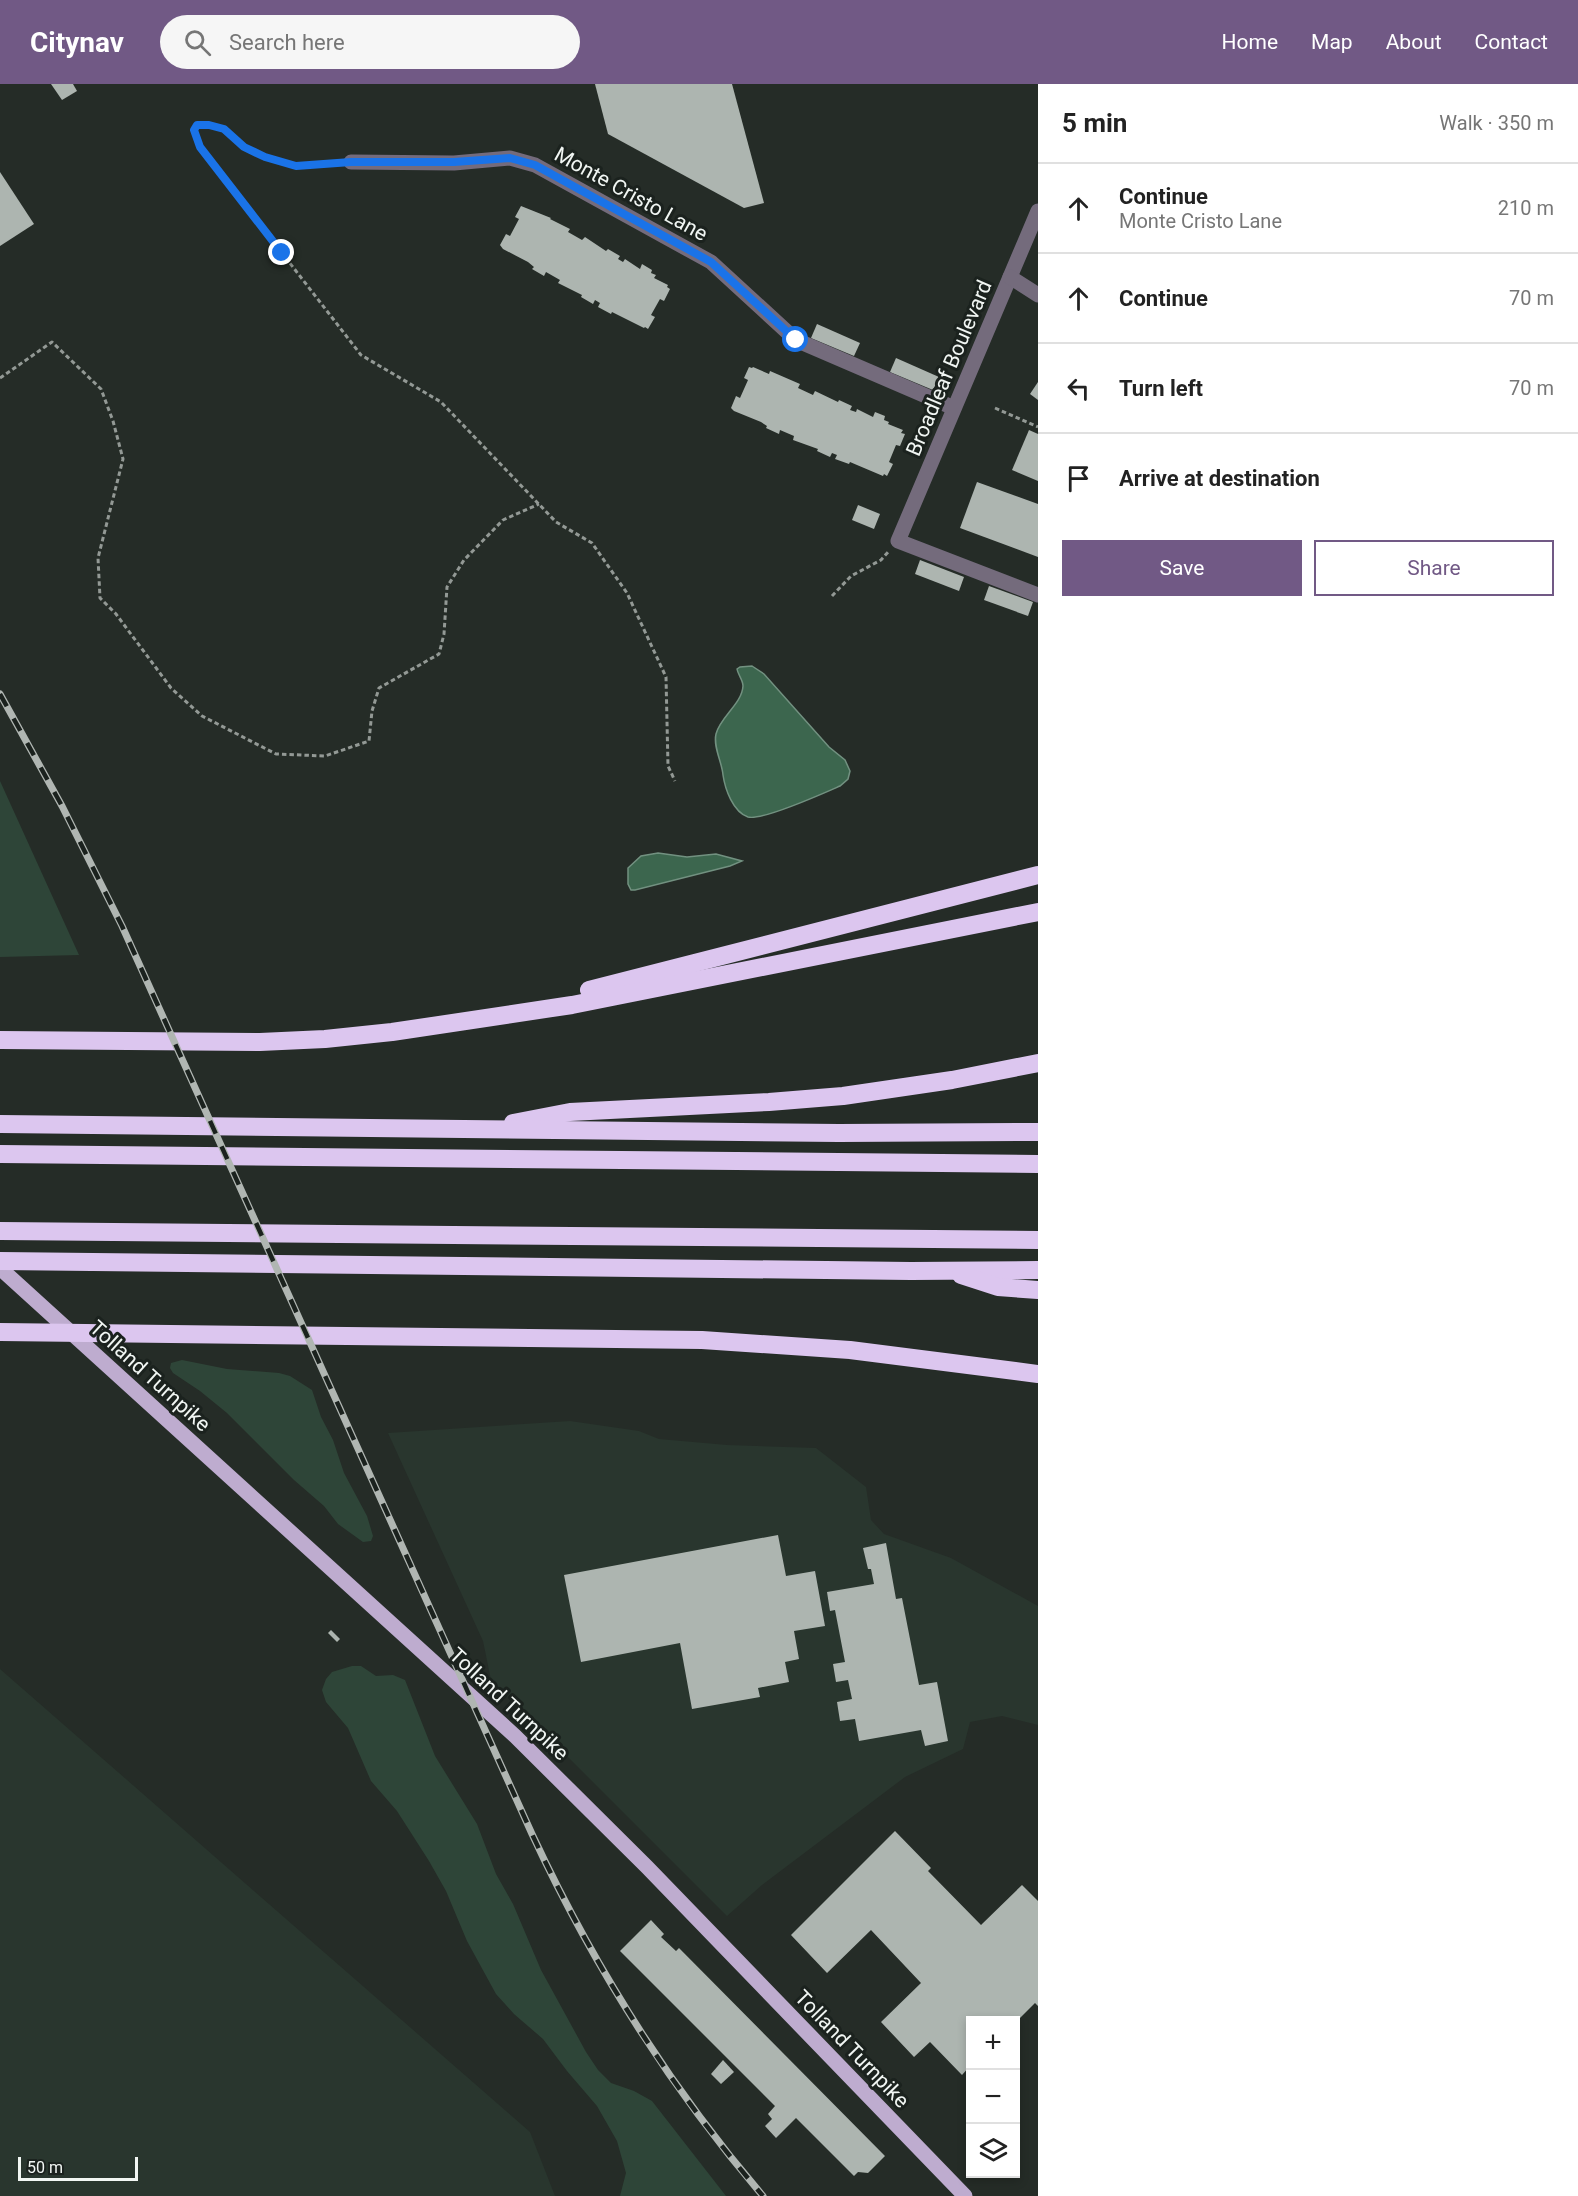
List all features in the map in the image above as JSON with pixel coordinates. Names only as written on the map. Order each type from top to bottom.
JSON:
[{"type":"highway","points":[[509,1013],[569,995],[1038,875]]},
{"type":"highway","points":[[0,1040],[293,1041],[392,1032],[572,1005],[1038,912]]},
{"type":"highway","points":[[489,1129],[535,1117],[570,1112],[769,1102],[864,1094],[1038,1063]]},
{"type":"highway","points":[[0,1124],[1038,1132]]},
{"type":"highway","points":[[0,1154],[1038,1164]]},
{"type":"highway","points":[[0,1231],[1038,1240]]},
{"type":"highway","points":[[0,1261],[1038,1270]]},
{"type":"highway","points":[[948,1271],[998,1287],[1038,1290]]},
{"type":"highway","points":[[0,1332],[702,1340],[850,1350],[1038,1374]]},
{"type":"main road","name":"Tolland Turnpike","points":[[0,1268],[523,1743],[647,1867],[965,2196]]},
{"type":"street","name":"Monte Cristo Lane","points":[[351,162],[454,162],[510,158],[535,165],[711,262],[796,340],[954,408]]},
{"type":"street","name":"Broadleaf Boulevard","points":[[898,541],[1038,211]]},
{"type":"street","points":[[1010,277],[1038,295]]},
{"type":"street","points":[[898,541],[1038,595]]},
{"type":"path","points":[[351,162],[296,166],[265,157],[244,147],[224,129],[197,125],[194,130],[200,147],[361,355],[441,402],[556,522],[592,543],[627,593],[666,677],[668,766],[675,781]]},
{"type":"path","points":[[0,378],[52,342],[101,389],[113,421],[123,459],[98,558],[100,598],[116,614],[171,688],[202,716],[276,754],[325,756],[369,741],[372,711],[379,688],[439,654],[444,634],[447,586],[464,560],[503,520],[539,504]]},
{"type":"path","points":[[995,408],[1038,427]]},
{"type":"path","points":[[832,596],[851,576],[881,560],[898,541]]},
{"type":"shaded area","points":[[752,666],[764,674],[829,747],[845,760],[850,771],[848,779],[840,786],[793,806],[766,815],[748,817],[738,810],[728,793],[715,739],[718,728],[742,693],[743,684],[737,669]]},
{"type":"shaded area","points":[[0,781],[79,955],[0,957]]},
{"type":"shaded area","points":[[658,853],[687,857],[716,854],[742,861],[730,866],[631,890],[628,884],[628,868],[641,856]]},
{"type":"shaded area","points":[[182,1360],[227,1369],[279,1373],[290,1376],[312,1390],[344,1473],[367,1516],[373,1536],[371,1541],[363,1542],[338,1524],[324,1506],[294,1480],[227,1413],[173,1373],[170,1368],[171,1363]]},
{"type":"shaded area","points":[[570,1421],[639,1431],[659,1439],[727,1445],[816,1448],[866,1487],[871,1520],[884,1534],[951,1558],[1038,1606],[1038,1725],[1002,1716],[970,1722],[963,1749],[905,1777],[762,1885],[727,1916],[491,1680],[483,1641],[388,1433]]},
{"type":"shaded area","points":[[352,1666],[361,1666],[376,1676],[393,1675],[405,1680],[435,1756],[477,1824],[496,1874],[513,1904],[541,1970],[586,2052],[598,2070],[611,2083],[634,2091],[652,2101],[726,2196],[620,2196],[626,2173],[617,2141],[597,2106],[543,2039],[514,2014],[496,1994],[467,1941],[446,1891],[429,1861],[397,1811],[371,1781],[348,1728],[326,1702],[322,1690],[326,1679],[332,1672]]},
{"type":"shaded area","points":[[0,1669],[530,2132],[555,2196],[0,2196]]},
{"type":"building","points":[[51,84],[73,84],[77,91],[62,100]]},
{"type":"building","points":[[595,84],[732,84],[764,203],[744,208],[608,134]]},
{"type":"building","points":[[0,172],[34,224],[0,246]]},
{"type":"building","points":[[521,206],[551,218],[570,229],[568,232],[582,240],[585,237],[606,251],[608,249],[620,256],[618,259],[623,262],[625,259],[640,269],[642,264],[652,270],[651,273],[656,275],[654,278],[668,285],[670,289],[664,301],[660,299],[651,315],[655,317],[648,329],[598,307],[600,303],[595,300],[593,304],[581,297],[582,295],[558,283],[560,280],[546,272],[544,276],[532,269],[534,267],[528,262],[503,249],[500,245],[506,234],[510,236],[519,219],[515,217]]},
{"type":"building","points":[[817,324],[860,343],[854,356],[811,338]]},
{"type":"building","points":[[896,358],[939,377],[933,390],[890,372]]},
{"type":"building","points":[[749,367],[769,374],[770,371],[800,384],[798,388],[813,395],[815,391],[838,402],[839,400],[852,406],[850,410],[856,412],[857,409],[873,417],[875,412],[885,416],[884,420],[889,422],[888,424],[903,430],[901,433],[905,434],[900,446],[896,445],[889,462],[893,464],[887,476],[850,462],[849,464],[835,459],[837,455],[832,453],[830,457],[817,451],[818,449],[793,440],[794,436],[780,430],[779,434],[766,428],[767,426],[761,422],[734,411],[731,408],[736,396],[740,398],[748,380],[744,378]]},
{"type":"building","points":[[1038,382],[1038,400],[1030,394]]},
{"type":"building","points":[[1029,430],[1038,434],[1038,481],[1012,470]]},
{"type":"building","points":[[977,482],[1038,504],[1038,557],[960,528]]},
{"type":"building","points":[[858,505],[880,514],[874,529],[852,520]]},
{"type":"building","points":[[920,560],[964,577],[959,591],[915,574]]},
{"type":"building","points":[[989,586],[1033,602],[1028,616],[984,600]]},
{"type":"building","points":[[778,1535],[786,1576],[815,1571],[825,1626],[794,1631],[799,1659],[785,1662],[789,1682],[758,1688],[760,1697],[692,1709],[680,1643],[581,1662],[564,1575]]},
{"type":"building","points":[[886,1543],[896,1599],[902,1598],[919,1685],[937,1682],[948,1741],[925,1746],[921,1730],[859,1741],[855,1719],[840,1721],[837,1702],[852,1699],[848,1680],[836,1682],[833,1664],[845,1662],[835,1610],[830,1611],[827,1592],[874,1584],[863,1548]]},
{"type":"building","points":[[331,1630],[340,1639],[337,1642],[328,1633]]},
{"type":"building","points":[[895,1831],[931,1868],[928,1871],[981,1925],[1022,1885],[1038,1901],[1038,2006],[1035,2003],[1020,2018],[1020,2016],[966,2016],[966,2070],[962,2075],[930,2042],[914,2057],[881,2022],[921,1983],[871,1930],[827,1973],[791,1935]]},
{"type":"building","points":[[651,1920],[664,1934],[661,1937],[676,1951],[679,1948],[885,2156],[868,2173],[858,2172],[854,2176],[796,2118],[776,2138],[765,2126],[772,2119],[768,2114],[775,2106],[620,1951]]},
{"type":"building","points":[[723,2060],[734,2072],[721,2084],[711,2074]]},
{"type":"railway","points":[[0,694],[62,806],[122,926],[556,1883],[635,2023],[696,2111],[763,2196]]},
{"type":"route","points":[[282,253],[200,147],[194,130],[197,125],[224,129],[244,147],[265,157],[296,166],[351,162],[454,162],[510,158],[535,165],[711,262],[796,340]]}]
